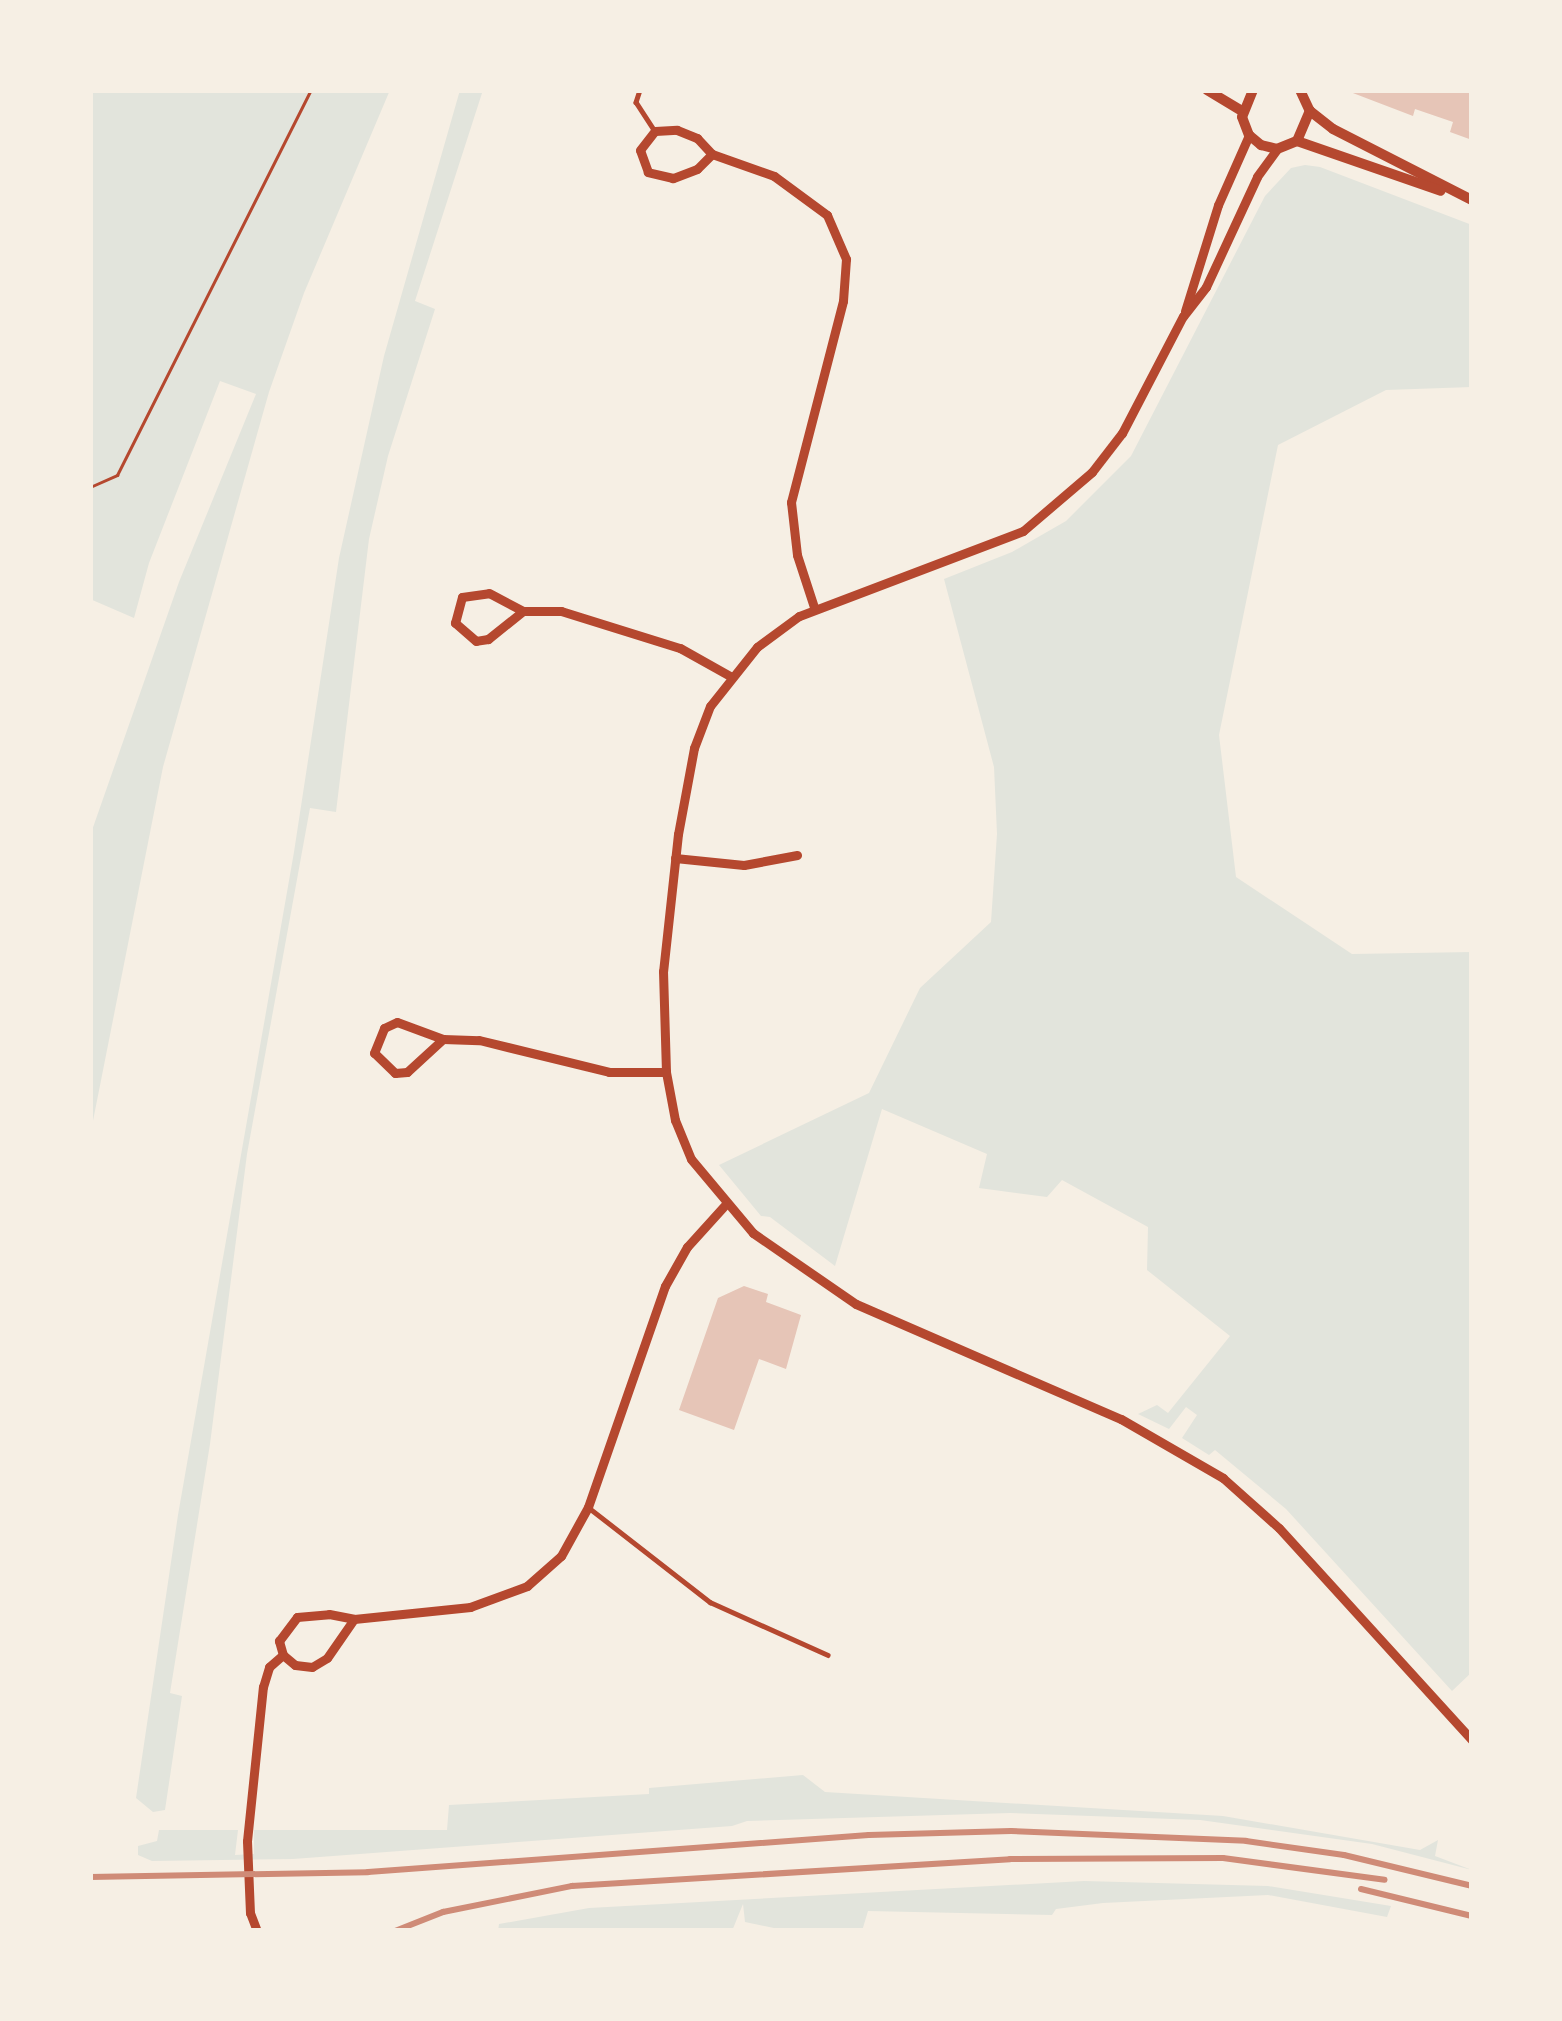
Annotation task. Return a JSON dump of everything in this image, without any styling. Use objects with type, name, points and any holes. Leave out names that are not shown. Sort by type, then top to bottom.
[{"type":"street","points":[[1207,90],[1242,111]]},
{"type":"street","points":[[1184,316],[1192,277],[1249,135],[1242,111],[1252,90]]},
{"type":"street","points":[[1302,91],[1310,111],[1454,194]]},
{"type":"street","points":[[1297,141],[1310,111]]},
{"type":"street","points":[[712,154],[685,176],[659,177],[641,162],[640,150],[655,131],[676,130],[697,138],[712,154],[774,176],[827,215],[846,259],[843,301],[791,502],[797,555],[814,608]]},
{"type":"street","points":[[1249,135],[1276,148]]},
{"type":"street","points":[[1472,200],[1297,141],[1276,148],[1257,177],[1206,287],[1184,316],[1121,433],[1092,472],[1023,531],[976,553],[814,608],[757,646],[730,676],[694,748],[675,858],[663,971],[666,1072],[675,1120],[691,1159],[724,1205],[784,1259],[856,1304],[1121,1419],[1222,1478],[1279,1528],[1472,1740]]},
{"type":"street","points":[[523,611],[488,639],[476,641],[455,623],[462,598],[475,593],[508,600],[523,611],[561,611],[680,648],[730,676]]},
{"type":"street","points":[[675,858],[744,865],[797,855]]},
{"type":"street","points":[[443,1039],[407,1072],[395,1073],[374,1053],[384,1028],[398,1022],[443,1039],[479,1040],[609,1072],[666,1072]]},
{"type":"street","points":[[354,1618],[327,1658],[312,1667],[295,1665],[283,1655],[279,1641],[297,1617],[354,1618],[506,1598],[561,1556],[588,1507],[665,1286],[687,1247],[724,1205]]},
{"type":"street","points":[[257,1931],[250,1913],[247,1870],[263,1687],[269,1667],[283,1655]]},
{"type":"lane","points":[[640,90],[636,102],[655,131]]},
{"type":"lane","points":[[588,1507],[710,1602],[828,1655]]},
{"type":"path","points":[[90,487],[117,475],[311,90]]},
{"type":"shaded area","points":[[90,90],[390,90],[304,293],[269,392],[163,767],[90,1136],[90,836],[179,582],[256,394],[220,381],[149,563],[134,618],[90,599]]},
{"type":"shaded area","points":[[460,90],[483,90],[415,301],[435,309],[388,456],[369,539],[336,812],[310,808],[247,1154],[210,1444],[170,1693],[182,1696],[165,1810],[153,1812],[136,1798],[178,1515],[294,852],[339,558],[384,356]]},
{"type":"shaded area","points":[[1305,165],[1472,225],[1472,387],[1386,390],[1278,445],[1219,735],[1236,877],[1352,954],[1472,952],[1472,1672],[1452,1691],[1286,1509],[1215,1450],[1209,1455],[1182,1438],[1197,1415],[1186,1407],[1169,1429],[1138,1414],[1157,1405],[1168,1413],[1230,1336],[1147,1270],[1148,1227],[1062,1180],[1047,1197],[979,1188],[987,1154],[882,1109],[835,1266],[770,1217],[761,1216],[719,1165],[869,1093],[920,988],[991,922],[997,834],[994,767],[944,579],[1012,552],[1066,521],[1131,456],[1265,196],[1291,168]]},
{"type":"shaded area","points":[[803,1775],[825,1792],[1223,1816],[1420,1850],[1438,1840],[1435,1856],[1472,1870],[1372,1844],[1200,1820],[1010,1813],[747,1821],[732,1826],[293,1859],[152,1861],[138,1855],[138,1846],[157,1841],[159,1830],[238,1830],[235,1855],[254,1854],[254,1830],[447,1830],[449,1805],[649,1794],[649,1788]]},
{"type":"shaded area","points":[[1084,1881],[1268,1886],[1391,1906],[1387,1917],[1268,1895],[1103,1903],[1056,1909],[1052,1915],[868,1911],[862,1931],[788,1931],[745,1922],[743,1904],[732,1931],[498,1931],[499,1924],[589,1908]]},
{"type":"building","points":[[1345,90],[1472,90],[1472,140],[1450,132],[1453,122],[1415,109],[1413,116]]},
{"type":"building","points":[[744,1286],[768,1294],[766,1302],[801,1315],[786,1369],[759,1359],[734,1430],[679,1410],[718,1298]]},
{"type":"railway","points":[[90,1877],[368,1872],[869,1835],[1011,1831],[1246,1841],[1344,1855],[1472,1886]]},
{"type":"railway","points":[[395,1931],[443,1912],[572,1886],[1010,1859],[1223,1858],[1385,1880]]},
{"type":"railway","points":[[1361,1889],[1472,1916]]}]
